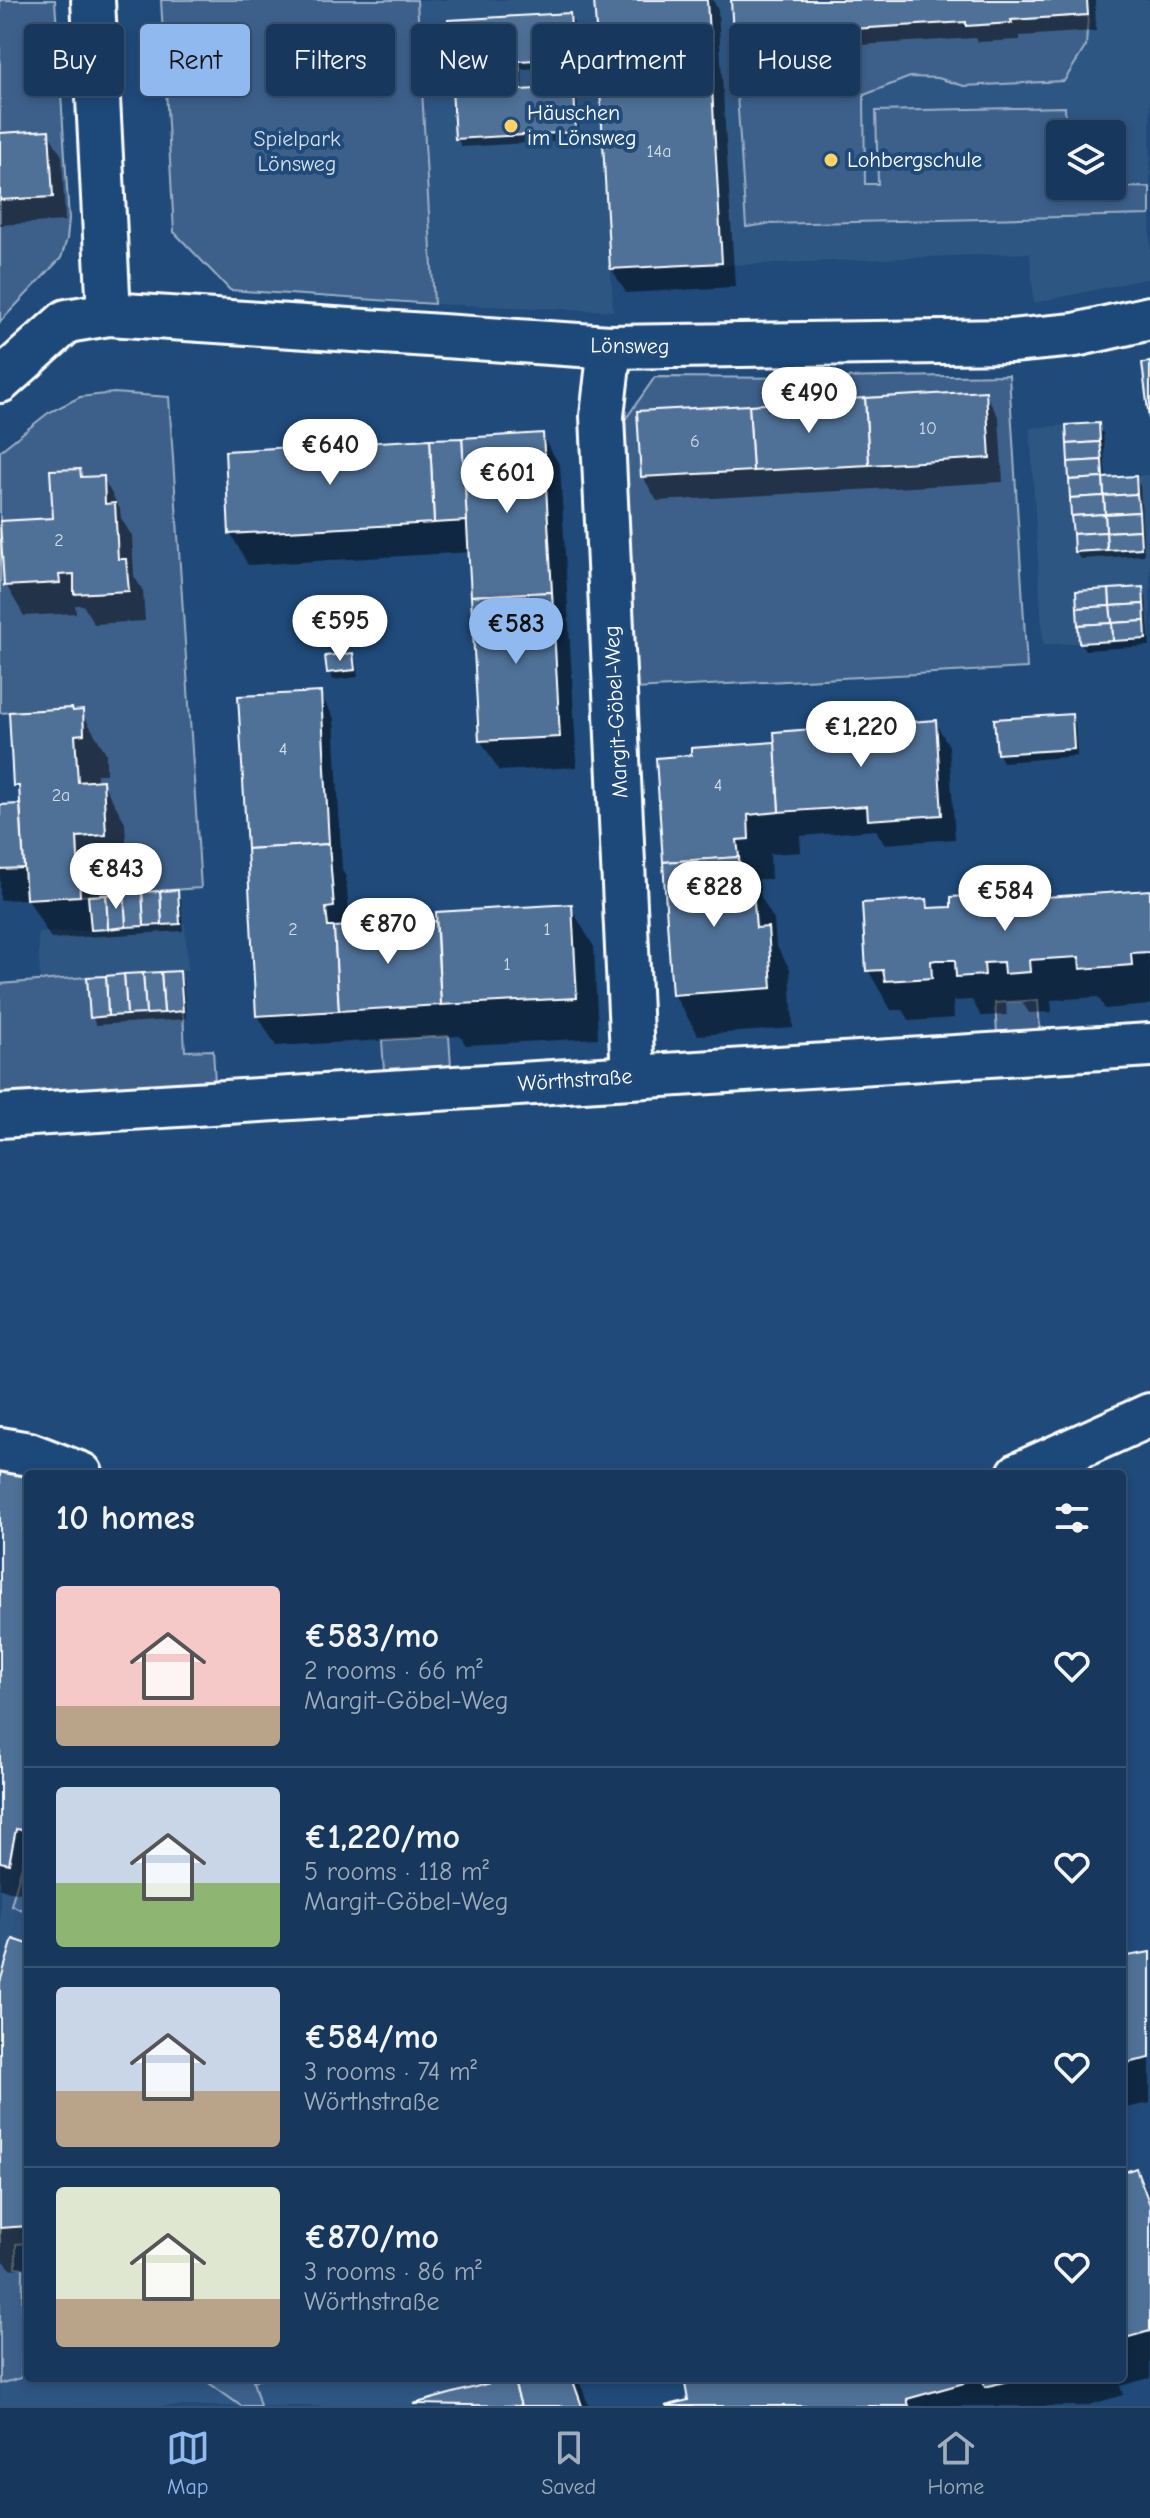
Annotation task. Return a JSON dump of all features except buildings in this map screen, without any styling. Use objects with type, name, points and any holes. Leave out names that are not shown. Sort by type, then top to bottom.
[{"type":"street","points":[[0,406],[109,314],[93,0]]},
{"type":"street","name":"Lönsweg","points":[[0,381],[67,321],[109,314],[610,347],[1011,341],[1075,335],[1150,318]]},
{"type":"street","name":"Margit-Göbel-Weg","points":[[610,347],[602,416],[633,1076]]},
{"type":"street","name":"Wörthstraße","points":[[0,1116],[1150,1045]]},
{"type":"street","points":[[1028,1470],[1150,1415]]},
{"type":"street","points":[[0,1449],[29,1454],[71,1470]]},
{"type":"shaded area","name":"Lohbergschule","points":[[417,0],[1150,0],[1150,278],[1034,303],[1030,253],[611,270],[613,311],[434,304],[422,96],[516,96],[516,24],[418,24]]},
{"type":"shaded area","points":[[1099,423],[1103,478],[1150,475],[1150,638],[1043,645],[1030,428]]},
{"type":"shaded area","points":[[178,890],[180,923],[185,923],[188,970],[180,971],[183,1011],[90,1018],[87,977],[40,980],[38,933],[90,930],[88,896]]},
{"type":"shaded area","points":[[0,1469],[24,1474],[24,2382],[514,2382],[521,2406],[0,2406]]},
{"type":"green space","points":[[0,0],[55,0],[57,24],[24,24],[24,96],[61,96],[69,219],[67,239],[61,258],[0,322]]},
{"type":"green space","name":"Spielpark Lönsweg","points":[[161,0],[417,0],[418,24],[411,24],[411,96],[422,96],[434,304],[230,290],[174,232],[166,96],[250,96],[250,24],[162,24]]},
{"type":"green space","points":[[1088,15],[1086,46],[1064,81],[964,86],[938,78],[910,77],[864,95],[865,184],[878,184],[876,111],[1065,107],[1065,120],[1046,120],[1046,200],[1126,200],[1126,187],[1150,187],[1150,215],[746,227],[737,96],[860,96],[860,29],[966,22],[967,26],[1011,23],[1011,20]]},
{"type":"green space","points":[[1009,375],[1027,668],[635,689],[620,427],[655,377]]},
{"type":"green space","points":[[114,393],[169,397],[201,888],[80,896],[77,837],[106,834],[103,780],[78,782],[75,735],[84,734],[83,711],[73,711],[72,708],[0,713],[0,451],[48,413],[80,397]]},
{"type":"green space","points":[[87,977],[90,1017],[183,1011],[185,1051],[213,1050],[215,1082],[0,1097],[0,984]]},
{"type":"green space","points":[[1038,1000],[1040,1031],[997,1034],[995,1003]]},
{"type":"green space","points":[[449,1036],[451,1067],[384,1071],[382,1040]]},
{"type":"green space","points":[[24,1859],[24,1911],[11,1905]]},
{"type":"green space","points":[[24,2226],[24,2243],[16,2244],[16,2267],[23,2268],[24,2348],[21,2378],[0,2384],[0,2228]]},
{"type":"green space","points":[[207,2382],[253,2382],[260,2406],[241,2406]]},
{"type":"place","name":"Häuschen im Lönsweg","points":[[511,126]]},
{"type":"place","name":"Lohbergschule","points":[[831,160]]}]
